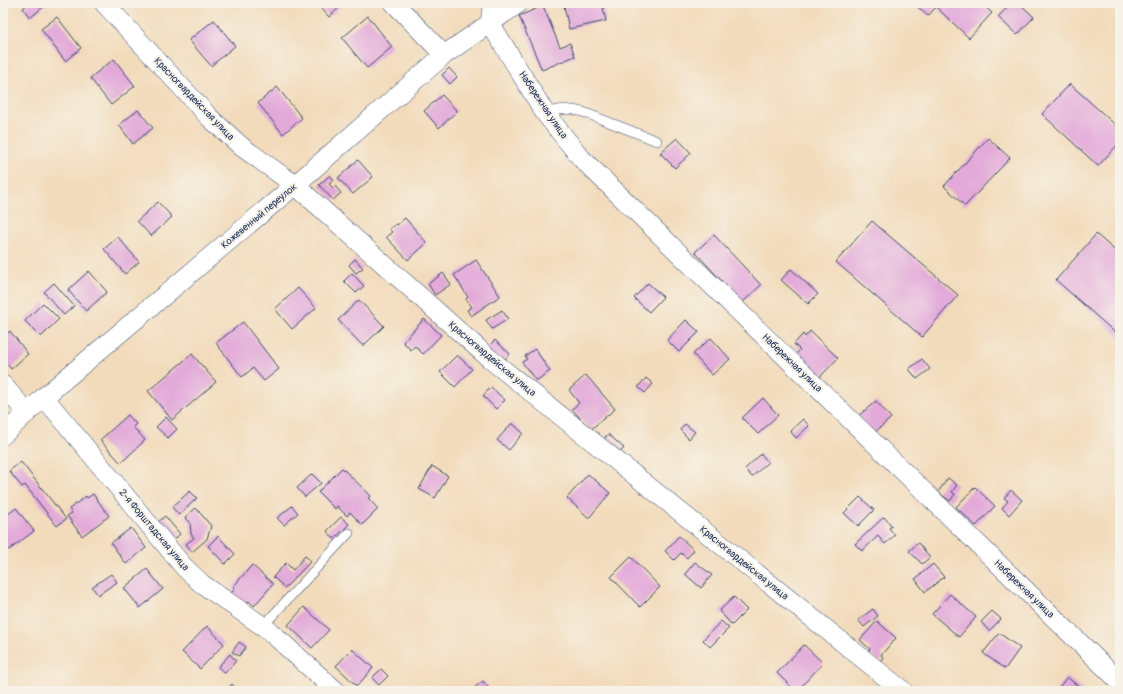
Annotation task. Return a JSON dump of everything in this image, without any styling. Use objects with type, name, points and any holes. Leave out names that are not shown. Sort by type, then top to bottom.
[{"type":"street","name":"Красногвардейская улица","points":[[104,3],[210,118],[242,147],[295,185],[490,359],[903,691]]},
{"type":"street","points":[[394,3],[444,55]]},
{"type":"street","points":[[490,23],[494,3]]},
{"type":"street","name":"Кожевенный переулок","points":[[3,435],[44,397],[295,185],[444,55],[519,3]]},
{"type":"street","name":"Набережная улица","points":[[490,23],[545,113],[581,158],[1120,682]]},
{"type":"street","points":[[3,385],[27,413]]},
{"type":"street","name":"2-я Форштадская улица","points":[[44,397],[183,566],[202,584],[263,626],[336,691]]},
{"type":"lane","points":[[545,113],[571,108],[657,141]]},
{"type":"lane","points":[[263,626],[350,533]]},
{"type":"building","points":[[29,3],[48,3],[30,18],[23,8]]},
{"type":"building","points":[[317,3],[344,3],[329,17]]},
{"type":"building","points":[[579,3],[602,3],[606,21],[569,29],[564,6]]},
{"type":"building","points":[[623,3],[633,3],[626,7]]},
{"type":"building","points":[[913,3],[981,3],[992,13],[969,38],[936,7],[928,16]]},
{"type":"building","points":[[1011,3],[1019,3],[1034,17],[1017,35],[998,17]]},
{"type":"building","points":[[543,6],[560,47],[570,43],[575,56],[542,70],[519,16]]},
{"type":"building","points":[[368,16],[392,47],[367,68],[342,38]]},
{"type":"building","points":[[57,17],[81,48],[65,61],[41,29]]},
{"type":"building","points":[[214,20],[235,46],[211,66],[189,40]]},
{"type":"building","points":[[114,59],[135,86],[111,105],[90,78]]},
{"type":"building","points":[[449,68],[457,77],[450,84],[442,75]]},
{"type":"building","points":[[1070,84],[1120,129],[1120,142],[1098,166],[1042,114]]},
{"type":"building","points":[[277,87],[302,118],[283,134],[258,103]]},
{"type":"building","points":[[442,95],[457,111],[439,128],[424,111]]},
{"type":"building","points":[[138,110],[153,128],[133,144],[119,125]]},
{"type":"building","points":[[677,138],[691,153],[675,168],[660,153]]},
{"type":"building","points":[[988,138],[1010,158],[965,206],[944,186]]},
{"type":"building","points":[[358,160],[373,177],[353,194],[338,178]]},
{"type":"building","points":[[330,175],[334,180],[329,184],[333,188],[335,186],[341,193],[333,200],[319,185]]},
{"type":"building","points":[[158,202],[172,217],[151,236],[137,221]]},
{"type":"building","points":[[405,218],[427,243],[408,260],[386,237],[392,232],[389,229],[396,224],[397,225]]},
{"type":"building","points":[[872,221],[958,295],[922,337],[836,262]]},
{"type":"building","points":[[1096,234],[1120,255],[1120,337],[1056,280]]},
{"type":"building","points":[[714,235],[761,285],[742,303],[695,252]]},
{"type":"building","points":[[118,237],[139,262],[125,274],[104,249]]},
{"type":"building","points":[[355,259],[363,268],[356,273],[349,265]]},
{"type":"building","points":[[476,260],[500,296],[471,316],[467,310],[472,307],[466,299],[468,297],[454,275]]},
{"type":"building","points":[[791,269],[818,294],[808,304],[781,280]]},
{"type":"building","points":[[89,271],[107,292],[86,311],[68,290]]},
{"type":"building","points":[[352,273],[364,286],[356,293],[344,281]]},
{"type":"building","points":[[443,273],[451,284],[435,295],[428,284]]},
{"type":"building","points":[[54,283],[74,306],[64,315],[44,292]]},
{"type":"building","points":[[648,283],[663,297],[649,312],[634,298]]},
{"type":"building","points":[[298,288],[316,308],[292,329],[275,309]]},
{"type":"building","points":[[359,300],[384,326],[363,346],[338,320]]},
{"type":"building","points":[[43,303],[59,319],[41,337],[25,321]]},
{"type":"building","points":[[502,310],[508,319],[492,329],[486,320]]},
{"type":"building","points":[[424,319],[441,335],[423,354],[415,346],[411,350],[403,342]]},
{"type":"building","points":[[686,320],[699,332],[679,352],[667,340]]},
{"type":"building","points":[[243,322],[279,369],[264,381],[253,368],[242,377],[216,343]]},
{"type":"building","points":[[10,331],[28,354],[11,369],[3,359],[3,337]]},
{"type":"building","points":[[810,331],[838,358],[819,378],[795,355],[800,350],[794,344],[803,334],[805,337]]},
{"type":"building","points":[[711,338],[730,359],[712,375],[693,354]]},
{"type":"building","points":[[495,340],[510,354],[501,363],[486,349]]},
{"type":"building","points":[[535,349],[550,371],[536,381],[522,362],[527,359],[525,356]]},
{"type":"building","points":[[192,354],[216,382],[172,420],[148,391]]},
{"type":"building","points":[[457,355],[472,369],[455,387],[440,372]]},
{"type":"building","points":[[922,359],[930,369],[917,379],[909,369]]},
{"type":"building","points":[[586,375],[615,409],[590,430],[572,409],[579,403],[569,390]]},
{"type":"building","points":[[646,378],[653,384],[645,393],[638,387]]},
{"type":"building","points":[[491,387],[505,400],[496,409],[483,396]]},
{"type":"building","points":[[763,398],[778,415],[758,434],[742,418]]},
{"type":"building","points":[[876,401],[891,418],[872,435],[857,417]]},
{"type":"building","points":[[128,415],[136,424],[133,427],[145,440],[121,463],[100,440]]},
{"type":"building","points":[[166,417],[177,429],[168,438],[156,427]]},
{"type":"building","points":[[803,419],[809,426],[796,438],[790,431]]},
{"type":"building","points":[[512,423],[523,433],[509,450],[497,440]]},
{"type":"building","points":[[685,424],[695,432],[689,439],[680,430]]},
{"type":"building","points":[[608,434],[624,448],[617,456],[601,443]]},
{"type":"building","points":[[761,454],[768,462],[752,477],[745,469]]},
{"type":"building","points":[[21,462],[66,519],[57,526],[25,485],[22,487],[9,471]]},
{"type":"building","points":[[432,466],[448,476],[435,498],[419,489]]},
{"type":"building","points":[[342,468],[371,496],[368,498],[378,509],[362,525],[350,512],[347,516],[337,506],[335,509],[318,492]]},
{"type":"building","points":[[312,474],[321,483],[305,497],[297,488]]},
{"type":"building","points":[[588,474],[610,493],[589,518],[567,498]]},
{"type":"building","points":[[948,478],[957,485],[952,492],[955,494],[950,501],[938,492]]},
{"type":"building","points":[[975,487],[995,506],[976,526],[956,507]]},
{"type":"building","points":[[1011,490],[1022,500],[1009,515],[1002,508],[1008,501],[1004,498]]},
{"type":"building","points":[[190,491],[197,498],[179,515],[172,507]]},
{"type":"building","points":[[93,494],[109,516],[82,536],[67,516],[72,513],[69,509],[86,496],[87,498]]},
{"type":"building","points":[[860,497],[874,510],[858,526],[844,513]]},
{"type":"building","points":[[292,506],[298,513],[284,525],[277,518]]},
{"type":"building","points":[[16,508],[34,531],[9,550],[3,543],[3,518]]},
{"type":"building","points":[[196,508],[211,526],[207,539],[192,552],[186,544],[194,538],[191,534],[190,522],[185,517]]},
{"type":"building","points":[[165,516],[180,534],[171,543],[155,525]]},
{"type":"building","points":[[341,517],[349,524],[334,539],[327,531]]},
{"type":"building","points":[[884,517],[892,526],[889,528],[895,535],[885,544],[878,536],[862,551],[855,544]]},
{"type":"building","points":[[131,528],[146,548],[126,564],[111,543]]},
{"type":"building","points":[[218,536],[235,554],[225,564],[208,546]]},
{"type":"building","points":[[679,536],[694,550],[687,558],[681,553],[674,560],[665,551]]},
{"type":"building","points":[[918,543],[930,557],[922,564],[909,551]]},
{"type":"building","points":[[305,556],[311,561],[285,588],[273,577],[286,563],[293,570]]},
{"type":"building","points":[[631,557],[660,587],[640,607],[611,577]]},
{"type":"building","points":[[695,562],[712,575],[701,588],[685,574]]},
{"type":"building","points":[[933,564],[944,577],[925,592],[915,579]]},
{"type":"building","points":[[252,565],[273,584],[254,606],[249,601],[243,607],[229,595],[235,589],[233,587]]},
{"type":"building","points":[[147,569],[163,589],[140,608],[124,588]]},
{"type":"building","points":[[111,574],[117,582],[98,595],[92,587]]},
{"type":"building","points":[[950,594],[976,617],[959,637],[932,614]]},
{"type":"building","points":[[734,597],[747,610],[732,625],[719,611]]},
{"type":"building","points":[[304,607],[329,630],[312,648],[288,625]]},
{"type":"building","points":[[873,609],[878,616],[864,627],[858,620]]},
{"type":"building","points":[[992,611],[1001,619],[989,631],[981,622]]},
{"type":"building","points":[[721,621],[729,628],[710,647],[703,640]]},
{"type":"building","points":[[877,621],[896,638],[881,655],[883,657],[880,662],[868,652],[870,649],[860,640]]},
{"type":"building","points":[[207,626],[224,644],[200,669],[182,652]]},
{"type":"building","points":[[999,633],[1020,648],[1005,669],[983,653]]},
{"type":"building","points":[[239,642],[246,647],[239,656],[232,652]]},
{"type":"building","points":[[804,645],[823,663],[797,691],[795,691],[777,673]]},
{"type":"building","points":[[352,649],[373,668],[357,686],[336,666]]},
{"type":"building","points":[[230,654],[236,661],[225,673],[218,667]]},
{"type":"building","points":[[381,669],[388,676],[379,685],[372,678]]},
{"type":"building","points":[[1067,677],[1084,691],[1056,691]]},
{"type":"building","points":[[483,681],[491,691],[470,691]]},
{"type":"building","points":[[232,684],[238,691],[225,691]]}]
